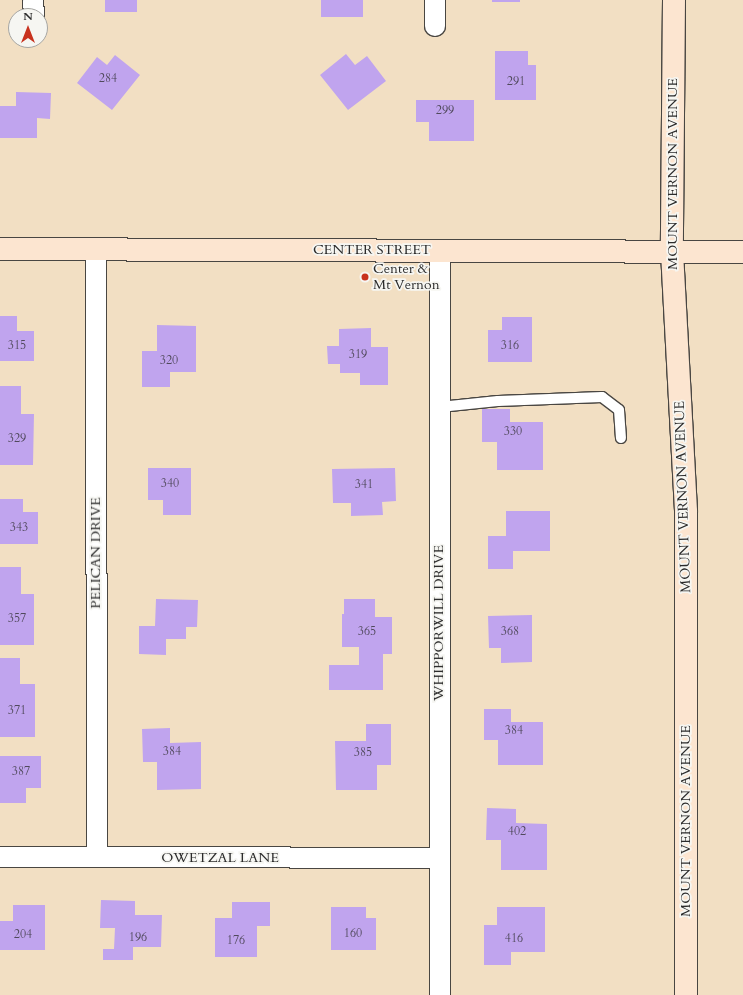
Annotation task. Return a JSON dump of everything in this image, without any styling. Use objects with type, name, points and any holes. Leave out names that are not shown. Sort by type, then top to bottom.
[{"type":"main road","name":"MOUNT VERNON AVENUE","points":[[674,0],[672,252],[686,512],[686,995]]},
{"type":"main road","name":"CENTER STREET","points":[[0,249],[743,252]]},
{"type":"street","points":[[435,0],[436,26]]},
{"type":"street","name":"PELICAN DRIVE","points":[[96,249],[97,857]]},
{"type":"street","name":"WHIPPORWILL DRIVE","points":[[440,251],[440,995]]},
{"type":"street","name":"OWETZAL LANE","points":[[0,857],[439,858]]},
{"type":"lane","points":[[440,407],[498,401],[602,397],[619,410],[621,438]]},
{"type":"building","points":[[105,0],[137,0],[137,12],[105,12]]},
{"type":"building","points":[[321,0],[363,0],[363,17],[321,17]]},
{"type":"building","points":[[492,0],[520,0],[520,2],[492,2]]},
{"type":"building","points":[[495,51],[528,51],[528,65],[536,65],[536,100],[495,100]]},
{"type":"building","points":[[346,54],[355,65],[367,56],[386,81],[348,110],[320,75]]},
{"type":"building","points":[[115,55],[140,75],[112,110],[77,83],[97,57],[107,65]]},
{"type":"building","points":[[16,92],[51,93],[50,119],[37,118],[37,138],[0,138],[0,106],[16,106]]},
{"type":"building","points":[[416,100],[474,100],[474,141],[429,141],[429,122],[416,122]]},
{"type":"building","points":[[0,316],[17,316],[17,331],[34,331],[34,361],[0,361]]},
{"type":"building","points":[[502,317],[532,317],[532,362],[488,362],[488,330],[502,330]]},
{"type":"building","points":[[157,325],[196,326],[196,372],[170,372],[170,387],[142,387],[142,351],[157,351]]},
{"type":"building","points":[[371,328],[371,347],[388,347],[388,385],[360,385],[360,373],[340,373],[340,364],[328,364],[327,346],[339,346],[339,329]]},
{"type":"building","points":[[0,386],[21,386],[21,414],[34,414],[33,465],[0,465]]},
{"type":"building","points":[[482,409],[510,409],[510,422],[543,422],[543,470],[497,470],[497,442],[482,442]]},
{"type":"building","points":[[148,468],[191,468],[191,515],[163,515],[163,500],[148,500]]},
{"type":"building","points":[[395,468],[396,501],[382,502],[383,515],[351,516],[351,503],[333,503],[332,469]]},
{"type":"building","points":[[0,499],[23,499],[23,512],[38,512],[38,544],[0,544]]},
{"type":"building","points":[[506,511],[550,511],[550,551],[513,551],[513,569],[488,569],[488,536],[506,536]]},
{"type":"building","points":[[0,567],[21,567],[21,594],[34,594],[34,645],[0,645]]},
{"type":"building","points":[[156,599],[198,600],[197,627],[186,627],[186,639],[166,639],[166,655],[139,654],[139,626],[155,626]]},
{"type":"building","points":[[344,599],[375,599],[375,617],[392,617],[392,654],[383,654],[383,690],[329,690],[329,665],[359,665],[359,647],[342,647],[342,614],[344,614]]},
{"type":"building","points":[[532,615],[532,662],[501,663],[501,648],[489,648],[488,616]]},
{"type":"building","points":[[0,658],[20,658],[20,684],[35,684],[35,737],[0,737]]},
{"type":"building","points":[[484,709],[511,709],[511,722],[543,722],[543,765],[498,765],[498,740],[484,740]]},
{"type":"building","points":[[366,724],[391,724],[391,765],[377,765],[377,790],[336,790],[335,741],[366,741]]},
{"type":"building","points":[[170,728],[170,743],[201,742],[201,789],[157,790],[157,762],[143,762],[142,729]]},
{"type":"building","points":[[0,756],[41,756],[41,788],[26,788],[26,803],[0,803]]},
{"type":"building","points":[[487,808],[516,809],[516,823],[547,824],[547,870],[501,870],[501,840],[486,840]]},
{"type":"building","points":[[101,900],[135,901],[135,915],[162,915],[161,947],[133,947],[133,960],[103,960],[103,949],[114,949],[115,928],[100,928]]},
{"type":"building","points":[[232,902],[270,902],[270,926],[257,926],[257,957],[215,957],[215,918],[232,918]]},
{"type":"building","points":[[13,905],[45,905],[45,950],[0,950],[0,921],[13,921]]},
{"type":"building","points":[[331,907],[366,907],[366,918],[376,918],[376,950],[331,950]]},
{"type":"building","points":[[497,907],[545,907],[545,952],[511,952],[511,965],[484,965],[484,925],[497,925]]},
{"type":"place","name":"Center & Mt Vernon","points":[[365,277]]}]
